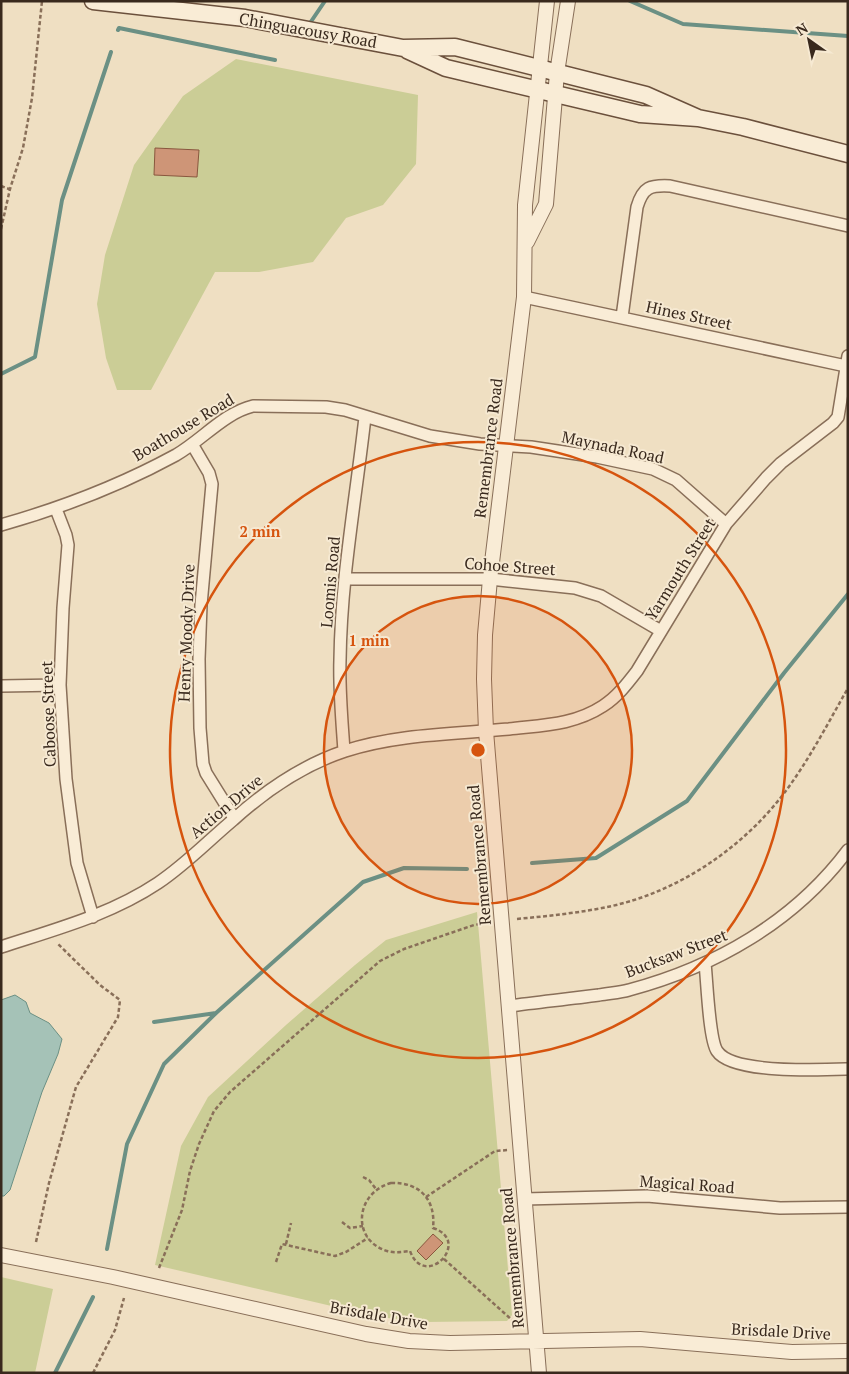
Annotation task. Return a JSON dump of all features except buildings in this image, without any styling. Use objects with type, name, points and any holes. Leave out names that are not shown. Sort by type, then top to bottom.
[{"type":"main road","name":"Chinguacousy Road","points":[[93,1],[245,18],[402,48],[455,46],[646,95],[698,118]]},
{"type":"main road","name":"Chinguacousy Road","points":[[402,48],[446,68],[536,90],[640,114],[698,118],[743,126],[848,154]]},
{"type":"street","name":"Remembrance Road","points":[[538,1373],[486,731],[484,680],[490,579],[524,297],[525,205],[536,90],[548,1]]},
{"type":"street","name":"Remembrance Road","points":[[526,245],[546,204],[557,73],[568,1]]},
{"type":"street","points":[[622,317],[637,207],[640,196],[647,189],[656,186],[670,186],[848,226]]},
{"type":"street","name":"Hines Street","points":[[524,297],[847,361]]},
{"type":"street","name":"Yarmouth Street","points":[[486,731],[570,722],[604,706],[627,684],[726,524],[781,463],[833,423],[838,417],[847,361]]},
{"type":"street","name":"Boathouse Road","points":[[1,525],[56,509],[125,480],[192,444],[242,409],[253,406],[326,407],[344,410],[430,436],[480,444],[506,445]]},
{"type":"street","name":"Loomis Road","points":[[344,751],[340,697],[340,660],[345,579],[365,417]]},
{"type":"street","name":"Henry Moody Drive","points":[[192,444],[212,484],[201,605],[199,659],[201,752],[206,773],[234,818]]},
{"type":"street","name":"Maynada Road","points":[[506,445],[597,457],[653,469],[676,480],[726,524]]},
{"type":"street","name":"Caboose Street","points":[[56,509],[68,544],[60,685],[70,812],[77,863],[93,917]]},
{"type":"street","name":"Cohoe Street","points":[[345,579],[490,579],[574,588],[588,591],[609,600],[661,631]]},
{"type":"street","points":[[1,686],[60,685]]},
{"type":"street","name":"Action Drive","points":[[1,947],[93,917],[134,898],[178,869],[258,798],[283,781],[344,751],[400,739],[486,731]]},
{"type":"street","name":"Bucksaw Street","points":[[509,1006],[627,990],[705,963],[740,946],[773,925],[807,897],[848,850]]},
{"type":"street","points":[[705,963],[712,1036],[716,1050],[721,1057],[744,1065],[781,1069],[804,1071],[848,1069]]},
{"type":"street","name":"Magical Road","points":[[524,1199],[647,1196],[780,1208],[848,1207]]},
{"type":"street","name":"Brisdale Drive","points":[[1,1255],[113,1276],[366,1334],[409,1341],[450,1343],[640,1339],[792,1352],[848,1351]]},
{"type":"path","points":[[1,229],[10,189],[23,148],[32,98],[42,1]]},
{"type":"path","points":[[1,186],[10,189]]},
{"type":"path","points":[[517,919],[609,906],[660,891],[696,872],[760,821],[785,791],[848,688]]},
{"type":"path","points":[[159,1268],[182,1210],[190,1171],[199,1144],[214,1111],[230,1092],[380,961],[413,946],[474,925],[486,923]]},
{"type":"path","points":[[36,1242],[49,1183],[76,1087],[118,1017],[120,1000],[100,985],[58,944]]},
{"type":"path","points":[[426,1197],[494,1151],[520,1148]]},
{"type":"path","points":[[363,1177],[369,1180],[377,1189]]},
{"type":"path","points":[[391,1183],[399,1183],[414,1187],[426,1197],[433,1212],[433,1228],[443,1233],[448,1243],[444,1259],[435,1265],[424,1265],[415,1260],[410,1251],[387,1251],[374,1244],[368,1238],[363,1226],[363,1208],[371,1194],[377,1189],[391,1183]]},
{"type":"path","points":[[342,1222],[350,1228],[363,1226]]},
{"type":"path","points":[[286,1244],[291,1223]]},
{"type":"path","points":[[276,1262],[282,1244],[335,1256],[346,1252],[368,1238]]},
{"type":"path","points":[[444,1259],[512,1320]]},
{"type":"path","points":[[93,1373],[115,1330],[124,1298]]},
{"type":"green space","points":[[236,59],[418,95],[416,164],[383,205],[346,218],[313,262],[259,272],[215,272],[151,390],[117,390],[106,358],[97,304],[105,255],[134,165],[183,96]]},
{"type":"green space","points":[[477,912],[512,1315],[507,1321],[425,1322],[379,1317],[155,1265],[181,1146],[208,1097],[286,1025],[386,940]]},
{"type":"green space","points":[[1,1277],[53,1289],[35,1373],[1,1373]]},
{"type":"shaded area","points":[[15,995],[26,1002],[30,1013],[49,1023],[62,1039],[58,1054],[42,1092],[10,1190],[4,1196],[1,1196],[1,1000]]},
{"type":"waterway","points":[[308,26],[325,1]]},
{"type":"waterway","points":[[630,1],[683,24],[848,36]]},
{"type":"waterway","points":[[118,30],[119,28],[275,60]]},
{"type":"waterway","points":[[1,374],[35,357],[62,200],[111,52]]},
{"type":"waterway","points":[[532,863],[596,858],[687,801],[784,673],[848,594]]},
{"type":"waterway","points":[[107,1249],[127,1144],[164,1064],[216,1013],[363,882],[404,868],[467,869]]},
{"type":"waterway","points":[[154,1022],[216,1013]]},
{"type":"waterway","points":[[55,1373],[93,1297]]}]
